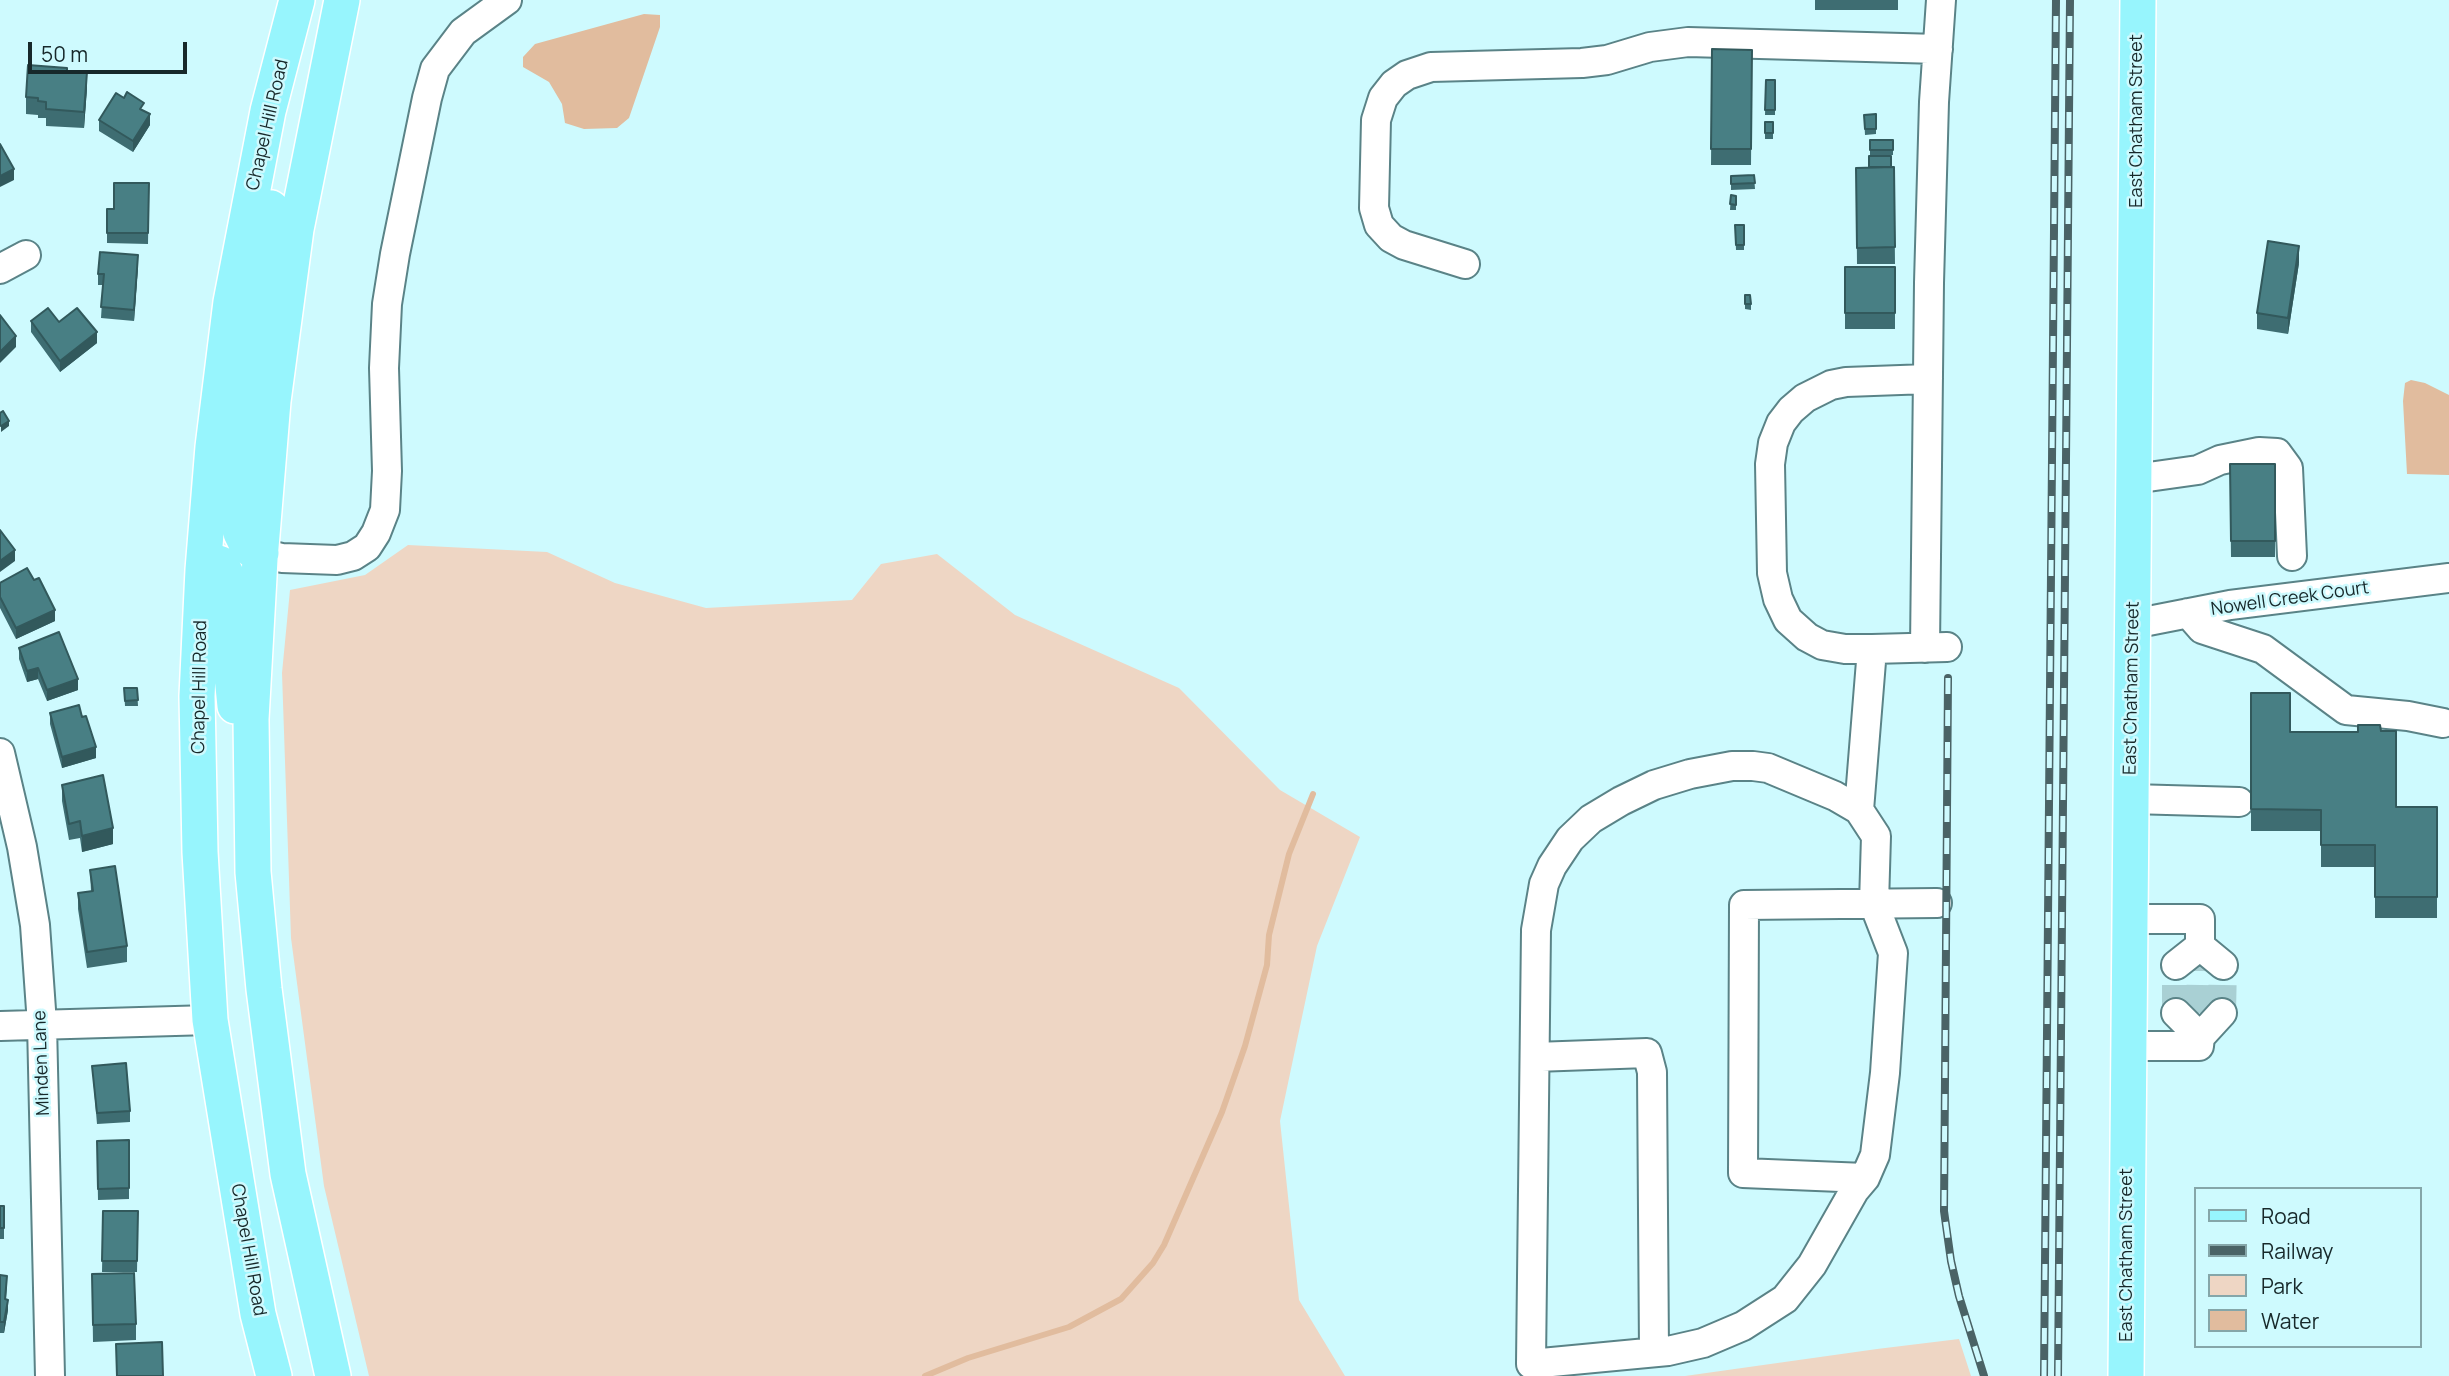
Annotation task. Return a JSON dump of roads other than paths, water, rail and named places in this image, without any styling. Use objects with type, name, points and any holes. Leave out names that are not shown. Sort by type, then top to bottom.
[{"type":"main road","name":"Chapel Hill Road","points":[[274,1376],[258,1314],[210,1020],[200,852],[197,696],[213,447],[231,302],[268,111],[297,0]]},
{"type":"main road","points":[[333,1376],[288,1174],[253,872],[251,719],[273,401],[296,229],[342,0]]},
{"type":"main road","name":"East Chatham Street","points":[[2126,1376],[2138,0]]},
{"type":"main road","points":[[261,553],[253,551],[247,545],[241,533],[236,503],[273,186],[274,130],[281,65]]},
{"type":"main road","points":[[204,558],[221,564],[229,580],[231,686],[252,802]]},
{"type":"street","points":[[261,553],[282,558],[337,560],[353,556],[367,547],[376,533],[385,510],[387,471],[384,368],[387,304],[395,254],[435,69],[463,32],[507,0]]},
{"type":"street","points":[[1928,379],[1846,382],[1818,390],[1791,410],[1781,423],[1773,443],[1770,464],[1772,573],[1778,599],[1788,620],[1807,637],[1822,645],[1845,649],[1936,647],[1928,379],[1934,103],[1941,0]]},
{"type":"street","points":[[1465,264],[1404,245],[1391,238],[1380,225],[1374,208],[1376,120],[1383,98],[1394,84],[1407,75],[1431,67],[1594,62],[1650,47],[1688,42],[1938,49]]},
{"type":"street","points":[[0,269],[26,255]]},
{"type":"street","points":[[2134,479],[2198,470],[2220,460],[2259,452],[2277,453],[2288,468],[2292,556]]},
{"type":"street","name":"Nowell Creek Court","points":[[2133,624],[2230,605],[2449,578]]},
{"type":"street","points":[[2188,613],[2202,629],[2263,649],[2346,710],[2408,716],[2443,723]]},
{"type":"street","points":[[1859,810],[1872,649]]},
{"type":"street","name":"Minden Lane","points":[[0,753],[22,847],[35,925],[42,1024],[50,1376]]},
{"type":"street","points":[[1732,766],[1768,768],[1835,796],[1859,810],[1876,836],[1874,904],[1893,953],[1885,1073],[1875,1155],[1865,1178],[1854,1191],[1812,1265],[1785,1300],[1743,1326],[1703,1343],[1654,1352],[1531,1364],[1536,930],[1541,895],[1552,866],[1570,839],[1591,819],[1654,785],[1690,774],[1732,766]]},
{"type":"street","points":[[2131,799],[2239,802]]},
{"type":"street","points":[[1865,1178],[1743,1172],[1744,905],[1937,903]]},
{"type":"street","points":[[2130,919],[2200,919],[2200,960]]},
{"type":"street","points":[[2129,1046],[2199,1046],[2200,1019]]},
{"type":"street","points":[[0,1026],[210,1020]]},
{"type":"street","points":[[1535,1057],[1647,1053],[1652,1073],[1654,1352]]},
{"type":"water","points":[[644,14],[660,15],[660,27],[629,118],[617,128],[584,129],[565,123],[562,104],[549,82],[523,67],[523,57],[535,44]]},
{"type":"water","points":[[2411,380],[2425,383],[2449,395],[2449,475],[2407,474],[2403,401],[2405,383]]},
{"type":"waterway","points":[[925,1376],[968,1358],[1069,1327],[1121,1299],[1153,1263],[1164,1245],[1222,1112],[1245,1046],[1267,965],[1269,935],[1289,854],[1313,794]]},
{"type":"tunnel","points":[[2176,965],[2176,1013]]},
{"type":"tunnel","points":[[2200,1013],[2201,965]]},
{"type":"tunnel","points":[[2222,1013],[2223,965]]},
{"type":"railway","points":[[2044,1376],[2056,0]]},
{"type":"railway","points":[[2058,1376],[2070,0]]},
{"type":"railway","points":[[1948,678],[1944,1211],[1959,1296],[1984,1376]]}]
